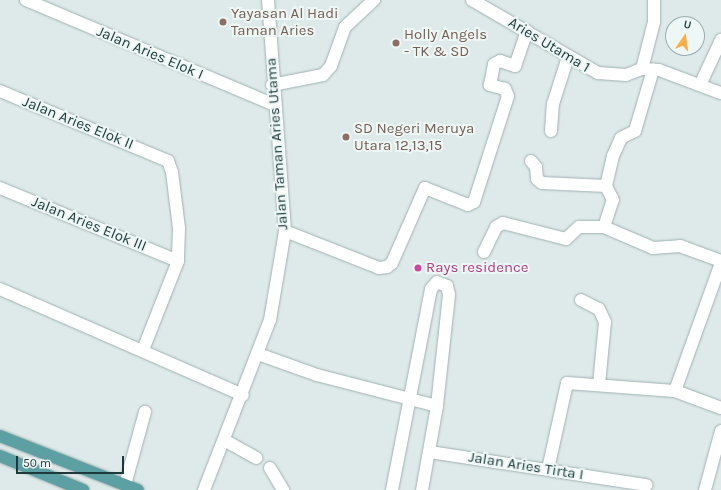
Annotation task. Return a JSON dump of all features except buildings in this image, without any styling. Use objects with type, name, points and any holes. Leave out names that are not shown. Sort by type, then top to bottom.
[{"type":"main road","points":[[0,436],[138,490]]},
{"type":"main road","points":[[0,456],[83,490]]},
{"type":"street","name":"Jalan Aries Elok I","points":[[26,0],[275,105]]},
{"type":"street","name":"Jalan Taman Aries Utama","points":[[204,490],[243,395],[275,300],[285,231],[275,105],[272,85],[268,0]]},
{"type":"street","points":[[272,85],[323,75],[331,66],[345,27],[374,0]]},
{"type":"street","name":"Aries Utama 1","points":[[472,0],[568,56],[605,75],[626,75],[648,70]]},
{"type":"street","points":[[604,227],[613,200],[606,186],[617,143],[635,130],[648,70],[654,22],[654,0]]},
{"type":"street","points":[[285,231],[379,268],[387,267],[392,263],[425,188],[468,205],[474,202],[508,96],[505,89],[490,85],[493,70],[497,61],[515,66],[527,31]]},
{"type":"street","points":[[700,85],[721,40]]},
{"type":"street","points":[[551,131],[553,104],[568,56]]},
{"type":"street","points":[[648,70],[700,85],[721,93]]},
{"type":"street","name":"Jalan Aries Elok II","points":[[0,90],[157,155],[168,161],[172,172],[179,228],[178,261]]},
{"type":"street","points":[[531,161],[536,167],[536,178],[542,183],[606,186]]},
{"type":"street","name":"Jalan Aries Elok III","points":[[0,188],[178,261]]},
{"type":"street","points":[[484,252],[496,227],[503,223],[566,239],[580,227],[604,227],[652,248],[680,246],[721,262],[675,391]]},
{"type":"street","points":[[143,350],[178,261]]},
{"type":"street","points":[[392,490],[411,400],[431,289],[437,282],[443,283],[450,294],[437,406],[422,490]]},
{"type":"street","points":[[0,289],[143,350],[243,395]]},
{"type":"street","points":[[581,300],[599,309],[605,322],[599,384]]},
{"type":"street","points":[[258,354],[411,400],[437,406]]},
{"type":"street","points":[[548,469],[567,383],[599,384],[675,391],[721,408]]},
{"type":"street","points":[[125,485],[145,412]]},
{"type":"street","points":[[705,490],[721,431]]},
{"type":"street","points":[[224,440],[256,458]]},
{"type":"street","name":"Jalan Aries Tirta I","points":[[430,452],[646,485]]},
{"type":"street","points":[[270,468],[283,490]]},
{"type":"place","name":"Yayasan Al Hadi Taman Aries","points":[[223,22]]},
{"type":"place","name":"Holly Angels - TK & SD","points":[[396,43]]},
{"type":"place","name":"SD Negeri Meruya Utara 12,13,15","points":[[346,137]]},
{"type":"place","name":"Rays residence","points":[[418,268]]}]
